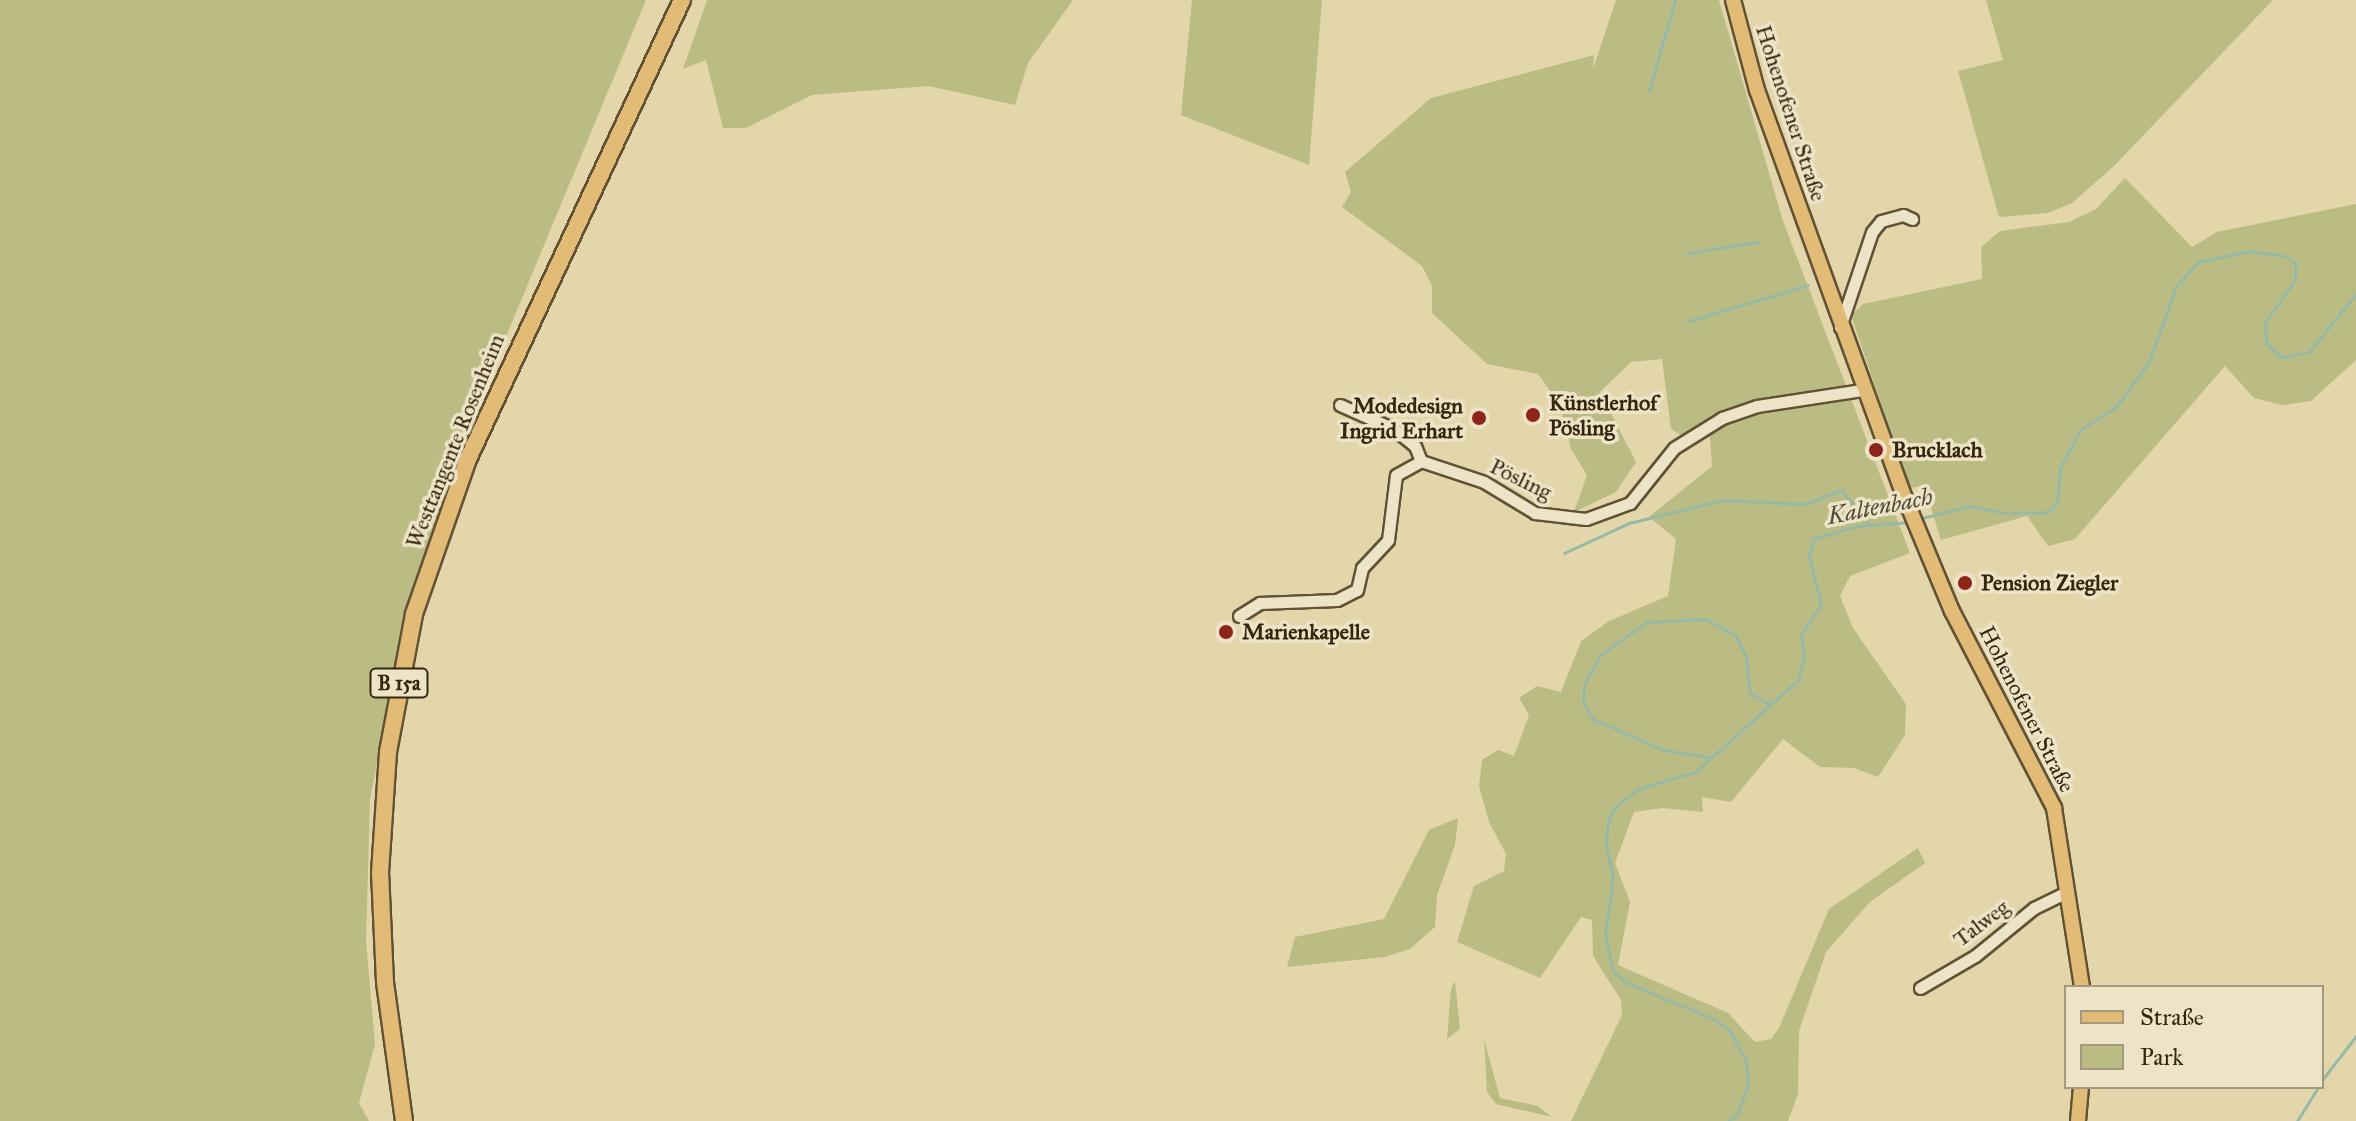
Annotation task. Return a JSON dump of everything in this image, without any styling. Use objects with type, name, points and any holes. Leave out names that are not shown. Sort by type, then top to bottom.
[{"type":"highway","name":"Westtangente Rosenheim","points":[[404,1121],[385,982],[380,873],[388,752],[411,627],[468,459],[682,0]]},
{"type":"main road","name":"Hohenofener Straße","points":[[1733,0],[1757,90],[1862,390],[1902,491],[1924,546],[2054,808],[2082,985]]},
{"type":"main road","points":[[2078,1121],[2081,1089]]},
{"type":"street","points":[[1840,329],[1872,232],[1881,221],[1903,215],[1912,219]]},
{"type":"street","name":"Pösling","points":[[1421,461],[1484,482],[1535,513],[1586,519],[1630,503],[1674,448],[1722,418],[1757,406],[1862,390]]},
{"type":"street","points":[[1239,616],[1260,603],[1337,600],[1357,590],[1362,568],[1388,540],[1396,475],[1421,461],[1415,446],[1394,429],[1340,405]]},
{"type":"street","name":"Talweg","points":[[1920,988],[1975,956],[2034,908],[2067,892]]},
{"type":"green space","points":[[0,0],[646,0],[481,397],[406,618],[370,799],[366,941],[375,1044],[359,1103],[369,1121],[0,1121]]},
{"type":"green space","points":[[707,0],[1073,0],[1028,63],[1015,105],[929,86],[812,95],[746,128],[723,128],[706,60],[683,69]]},
{"type":"green space","points":[[1192,0],[1322,0],[1309,165],[1181,115]]},
{"type":"green space","points":[[1616,0],[1719,0],[1783,221],[1910,553],[1850,576],[1840,596],[1853,628],[1906,704],[1905,735],[1878,777],[1854,768],[1820,767],[1783,739],[1731,802],[1702,797],[1703,812],[1663,808],[1634,812],[1615,863],[1630,902],[1618,965],[1728,1013],[1755,1042],[1771,1039],[1779,1028],[1829,909],[1918,848],[1925,863],[1870,902],[1826,952],[1799,1031],[1798,1094],[1788,1121],[1571,1121],[1622,1015],[1621,1000],[1593,956],[1592,920],[1581,917],[1540,978],[1457,942],[1474,886],[1504,871],[1506,854],[1489,822],[1479,786],[1482,760],[1498,750],[1514,756],[1529,715],[1519,698],[1537,686],[1561,692],[1581,641],[1609,621],[1668,596],[1676,539],[1649,517],[1712,466],[1710,437],[1690,441],[1671,429],[1662,359],[1631,362],[1600,392],[1636,462],[1616,492],[1574,512],[1587,475],[1571,449],[1559,403],[1538,374],[1487,364],[1432,313],[1432,286],[1422,266],[1342,207],[1351,192],[1345,172],[1431,98],[1594,55],[1593,69]]},
{"type":"green space","points":[[1986,0],[2273,0],[2114,166],[2072,203],[2048,213],[1999,217],[1958,71],[2003,60]]},
{"type":"green space","points":[[2125,178],[2192,247],[2217,232],[2356,204],[2356,360],[2311,401],[2282,405],[2254,398],[2225,366],[2075,539],[2048,546],[2027,516],[1941,540],[1924,486],[1909,488],[1851,315],[1863,304],[1982,279],[1981,247],[2000,231],[2069,222],[2096,209]]},
{"type":"green space","points":[[1458,818],[1455,845],[1437,895],[1435,927],[1410,949],[1385,957],[1287,967],[1295,937],[1384,919],[1429,830]]},
{"type":"green space","points":[[1455,981],[1460,1029],[1447,1039],[1451,989]]},
{"type":"green space","points":[[1484,1039],[1500,1098],[1538,1106],[1552,1117],[1496,1104],[1487,1092]]},
{"type":"waterway","points":[[1649,91],[1675,0]]},
{"type":"waterway","points":[[1687,253],[1757,242]]},
{"type":"waterway","name":"Kaltenbach","points":[[1918,519],[1969,506],[2004,513],[2048,512],[2057,503],[2060,468],[2080,430],[2116,407],[2149,362],[2176,286],[2198,262],[2250,251],[2285,256],[2295,263],[2295,280],[2265,322],[2266,343],[2281,357],[2309,352],[2356,294]]},
{"type":"waterway","points":[[1689,321],[1808,285]]},
{"type":"waterway","points":[[1564,553],[1629,523],[1723,500],[1805,504],[1841,490],[1870,525]]},
{"type":"waterway","name":"Kaltenbach","points":[[1728,1121],[1737,1115],[1748,1085],[1746,1061],[1730,1031],[1714,1019],[1625,982],[1613,971],[1605,934],[1613,878],[1606,844],[1608,821],[1614,808],[1638,789],[1695,772],[1798,680],[1804,658],[1801,635],[1821,604],[1809,557],[1813,539],[1857,526],[1911,522]]},
{"type":"waterway","name":"Kaltenbach","points":[[1709,757],[1663,750],[1593,719],[1583,702],[1584,685],[1600,655],[1647,622],[1705,619],[1735,635],[1746,657],[1750,693],[1771,705]]},
{"type":"waterway","points":[[2324,1077],[2356,1036]]},
{"type":"waterway","points":[[2297,1121],[2317,1089]]},
{"type":"place","name":"Künstlerhof Pösling","points":[[1533,415]]},
{"type":"place","name":"Modedesign Ingrid Erhart","points":[[1479,418]]},
{"type":"place","name":"Brucklach","points":[[1876,450]]},
{"type":"place","name":"Pension Ziegler","points":[[1965,583]]},
{"type":"place","name":"Marienkapelle","points":[[1226,632]]}]
